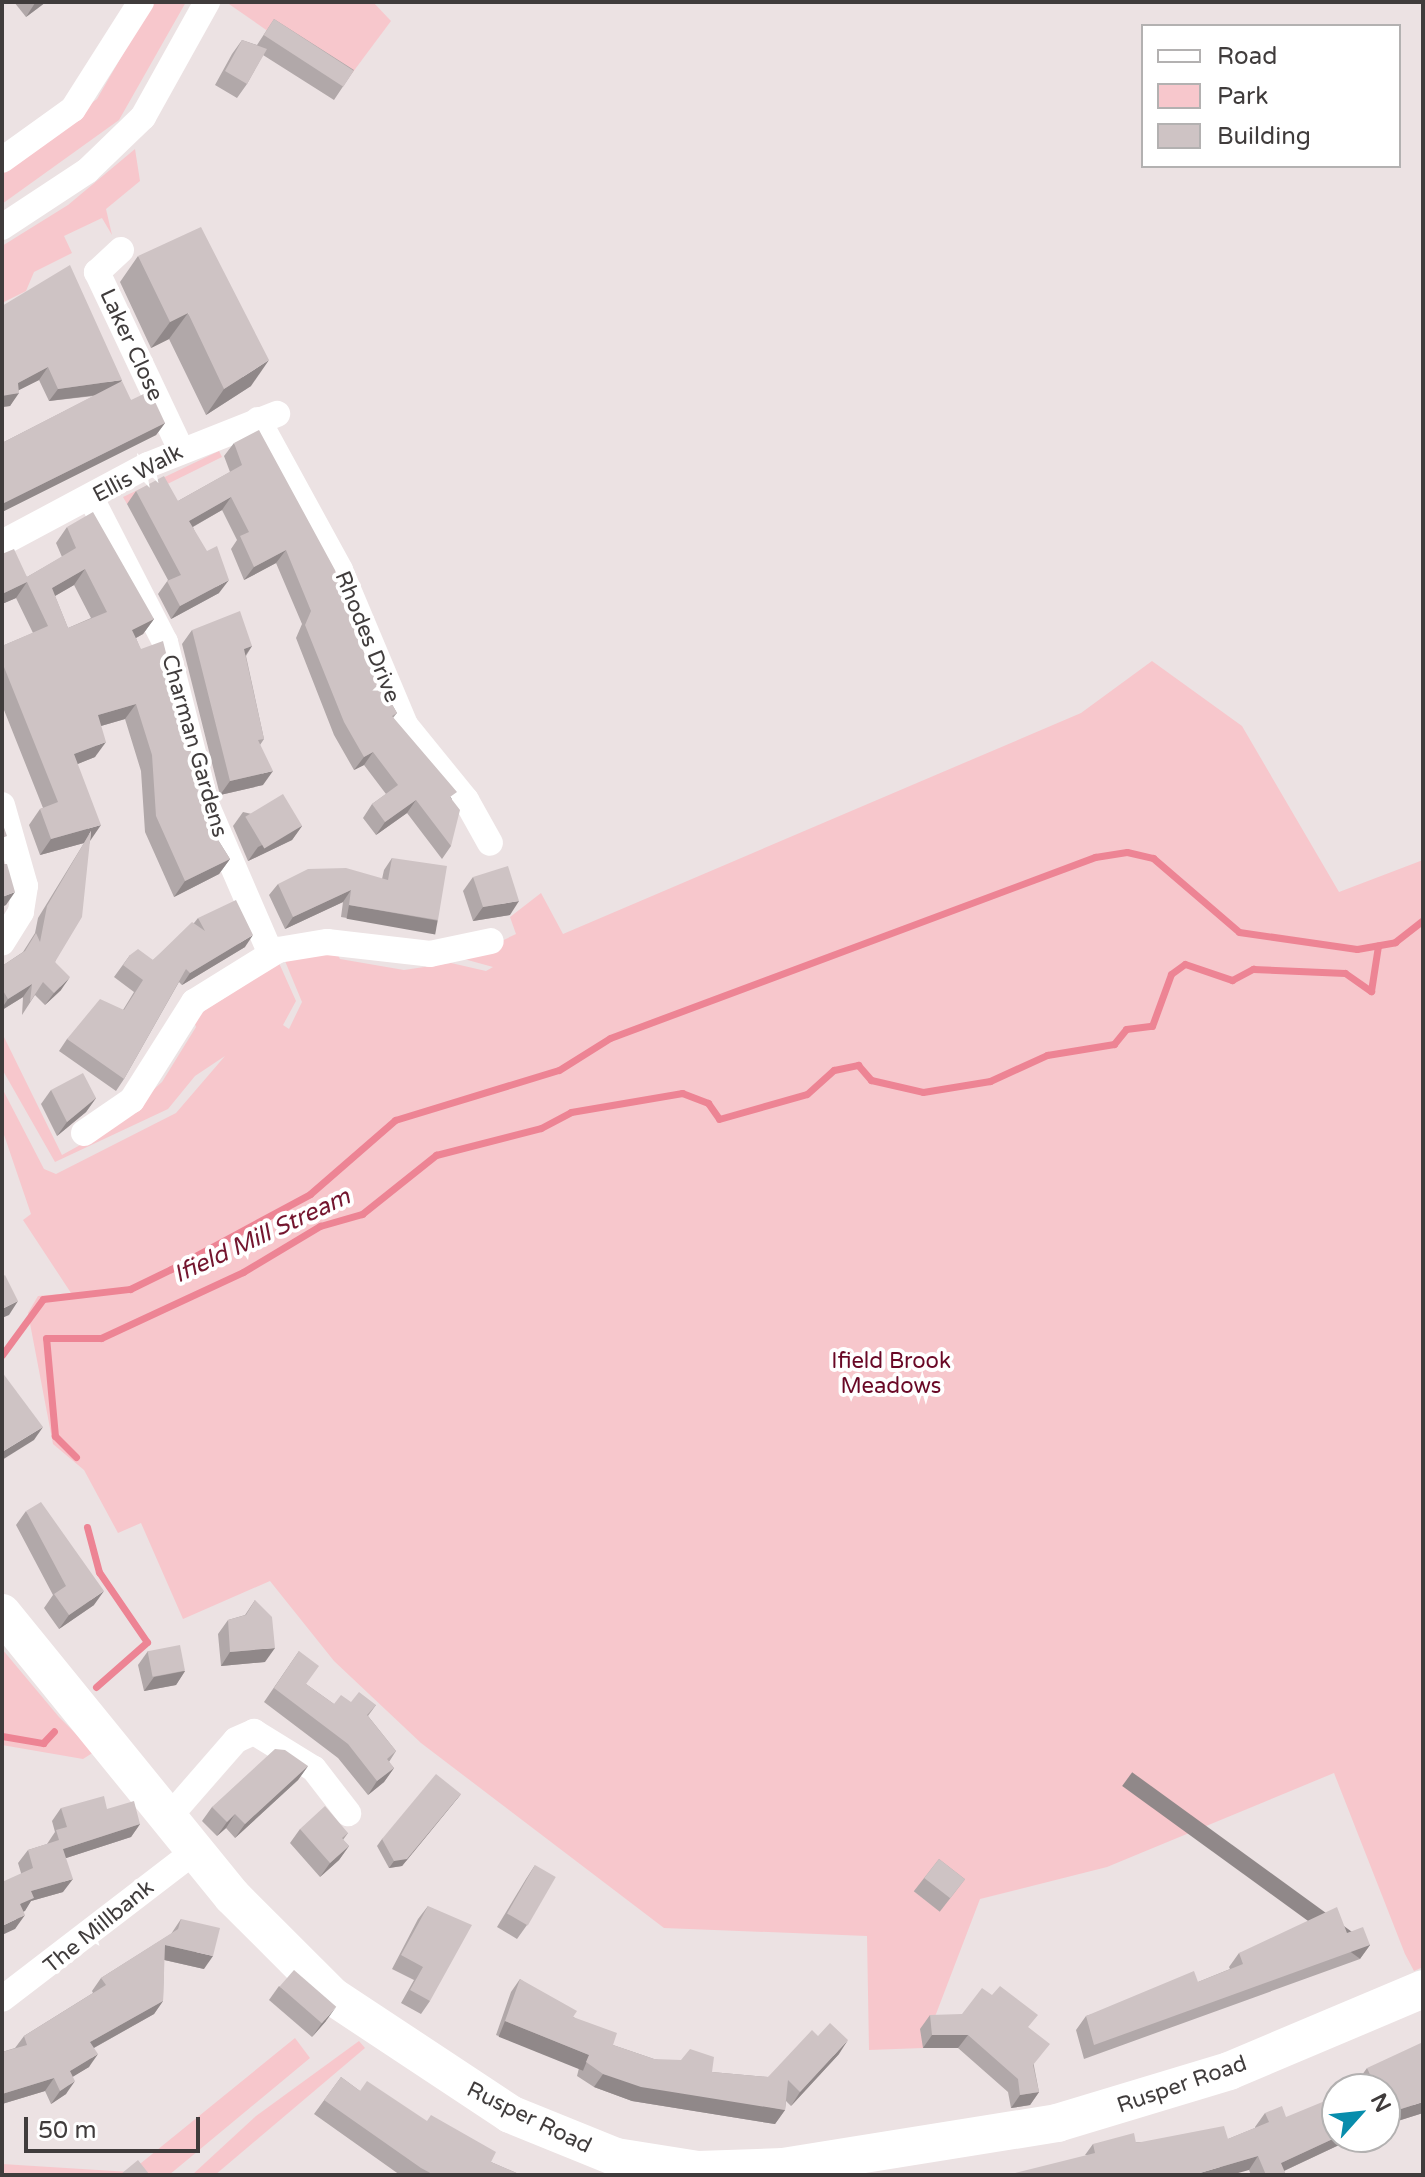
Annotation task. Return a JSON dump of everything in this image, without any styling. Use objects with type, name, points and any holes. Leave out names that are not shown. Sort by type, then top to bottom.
[{"type":"street","points":[[2,160],[73,109],[141,2]]},
{"type":"street","points":[[2,227],[87,171],[143,117],[207,2]]},
{"type":"street","name":"Laker Close","points":[[121,250],[97,272],[181,450]]},
{"type":"street","name":"Ellis Walk","points":[[2,543],[181,450],[268,417]]},
{"type":"street","name":"Rhodes Drive","points":[[268,417],[340,570],[405,725],[466,800],[490,843]]},
{"type":"street","name":"Charman Gardens","points":[[91,498],[165,642],[206,804],[271,954]]},
{"type":"street","points":[[2,805],[25,877],[21,912],[2,943]]},
{"type":"street","points":[[84,1133],[132,1100],[194,1002],[271,954],[327,942],[430,954],[491,941]]},
{"type":"street","name":"Rusper Road","points":[[2,1613],[195,1851],[265,1931],[369,2026],[565,2140],[616,2157],[698,2170],[879,2164],[1120,2108],[1229,2071],[1423,1989]]},
{"type":"street","points":[[168,1818],[236,1740],[254,1732],[314,1769],[348,1813]]},
{"type":"street","name":"The Millbank","points":[[2,1999],[195,1851]]},
{"type":"green space","points":[[153,2],[186,2],[119,120],[2,204],[2,169],[97,99]]},
{"type":"green space","points":[[226,2],[373,2],[391,21],[344,84]]},
{"type":"green space","points":[[135,149],[140,181],[106,209],[112,235],[102,218],[64,236],[72,253],[34,272],[26,291],[2,303],[2,246],[68,205]]},
{"type":"green space","points":[[219,451],[222,457],[127,504],[123,497]]},
{"type":"green space","name":"Ifield Brook Meadows","points":[[1152,661],[1242,726],[1339,892],[1423,860],[1423,1967],[1414,1971],[1405,1954],[1334,1773],[1107,1867],[980,1899],[923,2048],[869,2050],[867,1936],[664,1928],[421,1743],[334,1661],[270,1581],[183,1619],[141,1523],[118,1533],[84,1470],[53,1444],[28,1313],[38,1296],[71,1293],[23,1220],[31,1214],[2,1129],[2,1088],[44,1169],[56,1174],[176,1113],[225,1056],[195,1076],[168,1109],[55,1162],[2,1069],[2,1033],[62,1155],[111,1128],[162,1082],[196,1027],[193,1018],[279,963],[296,1001],[283,1025],[289,1029],[302,1002],[285,961],[336,951],[340,959],[404,970],[451,963],[486,971],[493,967],[464,959],[516,934],[510,917],[541,893],[563,934],[1081,713]]},
{"type":"green space","points":[[2,1649],[59,1717],[94,1752],[83,1759],[2,1745]]},
{"type":"green space","points":[[295,2038],[310,2058],[169,2175],[2,2175],[2,2164],[130,2172]]},
{"type":"green space","points":[[359,2041],[365,2048],[215,2175],[192,2175],[256,2116]]},
{"type":"building","points":[[274,19],[354,71],[343,87],[264,35]]},
{"type":"building","points":[[242,40],[267,49],[247,84],[225,71]]},
{"type":"building","points":[[201,227],[269,360],[224,389],[188,313],[170,322],[138,256]]},
{"type":"building","points":[[70,265],[122,380],[58,389],[48,367],[18,383],[19,393],[2,396],[2,306]]},
{"type":"building","points":[[122,381],[131,400],[150,391],[165,423],[2,504],[2,443]]},
{"type":"building","points":[[259,430],[335,570],[367,661],[397,713],[392,716],[457,792],[450,797],[460,810],[451,846],[416,800],[385,822],[372,804],[398,785],[373,752],[364,757],[344,722],[305,625],[311,611],[286,550],[254,567],[240,536],[249,532],[231,497],[189,521],[207,551],[217,546],[229,580],[180,606],[167,581],[181,575],[136,491],[164,476],[178,501],[242,465],[234,443]]},
{"type":"building","points":[[93,512],[154,619],[132,630],[141,649],[163,641],[210,827],[230,859],[185,881],[156,816],[152,755],[136,704],[98,715],[106,742],[74,754],[101,825],[51,839],[40,809],[58,802],[2,662],[2,646],[48,626],[27,582],[2,594],[2,554],[14,549],[27,577],[76,548],[67,527]],"holes":[[[85,569],[107,612],[68,628],[52,588]]]},
{"type":"building","points":[[240,611],[252,646],[244,649],[264,739],[258,740],[273,771],[230,781],[192,630]]},
{"type":"building","points":[[283,794],[302,826],[264,848],[245,817]]},
{"type":"building","points":[[91,831],[82,917],[55,962],[70,977],[54,993],[43,982],[30,1002],[32,984],[8,999],[2,989],[2,966],[25,951],[36,933],[40,942],[47,906]]},
{"type":"building","points":[[392,858],[447,866],[438,920],[349,905],[351,890],[293,917],[278,884],[308,869],[346,868],[388,880]]},
{"type":"building","points":[[2,864],[7,864],[15,892],[2,897]]},
{"type":"building","points":[[508,866],[519,901],[483,907],[473,877]]},
{"type":"building","points":[[236,900],[253,935],[190,973],[186,969],[124,1079],[67,1039],[100,999],[124,1010],[143,980],[123,965],[130,955],[138,949],[153,960],[192,922],[205,931],[198,918]]},
{"type":"building","points":[[83,1073],[96,1098],[67,1122],[51,1090]]},
{"type":"building","points":[[5,1275],[18,1301],[2,1309],[2,1277]]},
{"type":"building","points":[[2,1372],[43,1427],[2,1452]]},
{"type":"building","points":[[41,1502],[104,1591],[69,1615],[54,1594],[66,1586],[26,1511]]},
{"type":"building","points":[[255,1600],[272,1617],[275,1648],[230,1652],[228,1620],[246,1615]]},
{"type":"building","points":[[180,1645],[185,1671],[153,1677],[148,1651]]},
{"type":"building","points":[[299,1651],[319,1666],[306,1684],[334,1704],[341,1695],[351,1702],[359,1692],[376,1705],[367,1715],[396,1751],[387,1759],[394,1768],[377,1781],[348,1744],[274,1688]]},
{"type":"building","points":[[275,1749],[285,1750],[308,1766],[245,1824],[235,1814],[227,1822],[212,1807]]},
{"type":"building","points":[[436,1774],[461,1794],[407,1859],[394,1861],[382,1839]]},
{"type":"building","points":[[104,1796],[107,1809],[134,1801],[140,1824],[63,1849],[73,1879],[31,1891],[34,1898],[20,1904],[25,1915],[2,1926],[2,1882],[33,1868],[28,1850],[59,1840],[56,1830],[67,1827],[61,1808]]},
{"type":"building","points":[[325,1806],[348,1833],[342,1838],[349,1846],[330,1863],[300,1829]]},
{"type":"building","points":[[939,1859],[965,1879],[950,1898],[924,1878]]},
{"type":"building","points":[[535,1865],[556,1877],[528,1925],[507,1913]]},
{"type":"building","points":[[428,1906],[472,1925],[430,2001],[410,1990],[423,1967],[401,1955]]},
{"type":"building","points":[[1337,1907],[1347,1933],[1363,1927],[1370,1945],[1094,2045],[1086,2016],[1194,1971],[1198,1982],[1243,1964],[1239,1953]]},
{"type":"building","points":[[181,1919],[220,1928],[213,1956],[165,1945],[163,2001],[90,2042],[98,2054],[70,2071],[75,2081],[60,2091],[54,2078],[2,2094],[2,2052],[27,2045],[24,2036],[106,1985],[101,1978],[178,1929]]},
{"type":"building","points":[[294,1970],[336,2007],[322,2023],[280,1987]]},
{"type":"building","points":[[520,1979],[577,2011],[573,2017],[617,2033],[613,2045],[654,2059],[681,2060],[690,2049],[714,2057],[712,2072],[768,2077],[812,2030],[818,2036],[830,2023],[848,2040],[800,2092],[788,2080],[785,2110],[641,2087],[603,2074],[586,2062],[589,2055],[505,2021]]},
{"type":"building","points":[[1000,1986],[1038,2015],[1028,2027],[1050,2044],[1033,2065],[1039,2092],[1020,2095],[1018,2079],[968,2035],[932,2035],[930,2015],[962,2014],[982,1988],[992,1995]]},
{"type":"building","points":[[1423,2042],[1423,2102],[1401,2109],[1401,2073],[1369,2073],[1367,2068]]},
{"type":"building","points":[[341,2077],[360,2091],[367,2081],[427,2121],[431,2115],[496,2152],[491,2162],[521,2175],[434,2175],[421,2168],[324,2100]]},
{"type":"building","points":[[1321,2103],[1321,2144],[1281,2163],[1286,2175],[1266,2175],[1258,2156],[1193,2175],[1007,2175],[1095,2153],[1093,2144],[1134,2133],[1136,2143],[1224,2126],[1228,2139],[1269,2122],[1265,2113],[1282,2106],[1286,2117]]},
{"type":"building","points":[[138,2160],[149,2174],[92,2175],[121,2174]]},
{"type":"waterway","points":[[2,1355],[43,1299],[130,1289],[171,1269],[310,1194],[395,1120],[559,1070],[610,1038],[1095,857],[1127,852],[1153,858],[1239,932],[1357,949],[1395,942],[1423,920]]},
{"type":"waterway","name":"Ifield Mill Stream","points":[[76,1457],[55,1436],[46,1338],[101,1338],[243,1272],[320,1226],[362,1214],[436,1155],[541,1128],[571,1112],[682,1093],[708,1103],[719,1119],[807,1094],[834,1070],[858,1065],[871,1080],[923,1092],[990,1081],[1047,1055],[1114,1044],[1126,1029],[1152,1026],[1171,974],[1185,964],[1232,980],[1253,969],[1345,973],[1371,991],[1378,946]]},
{"type":"waterway","name":"Ifield Mill Stream","points":[[87,1527],[99,1572],[147,1642],[96,1687]]},
{"type":"waterway","points":[[2,1736],[43,1743],[54,1731]]}]
